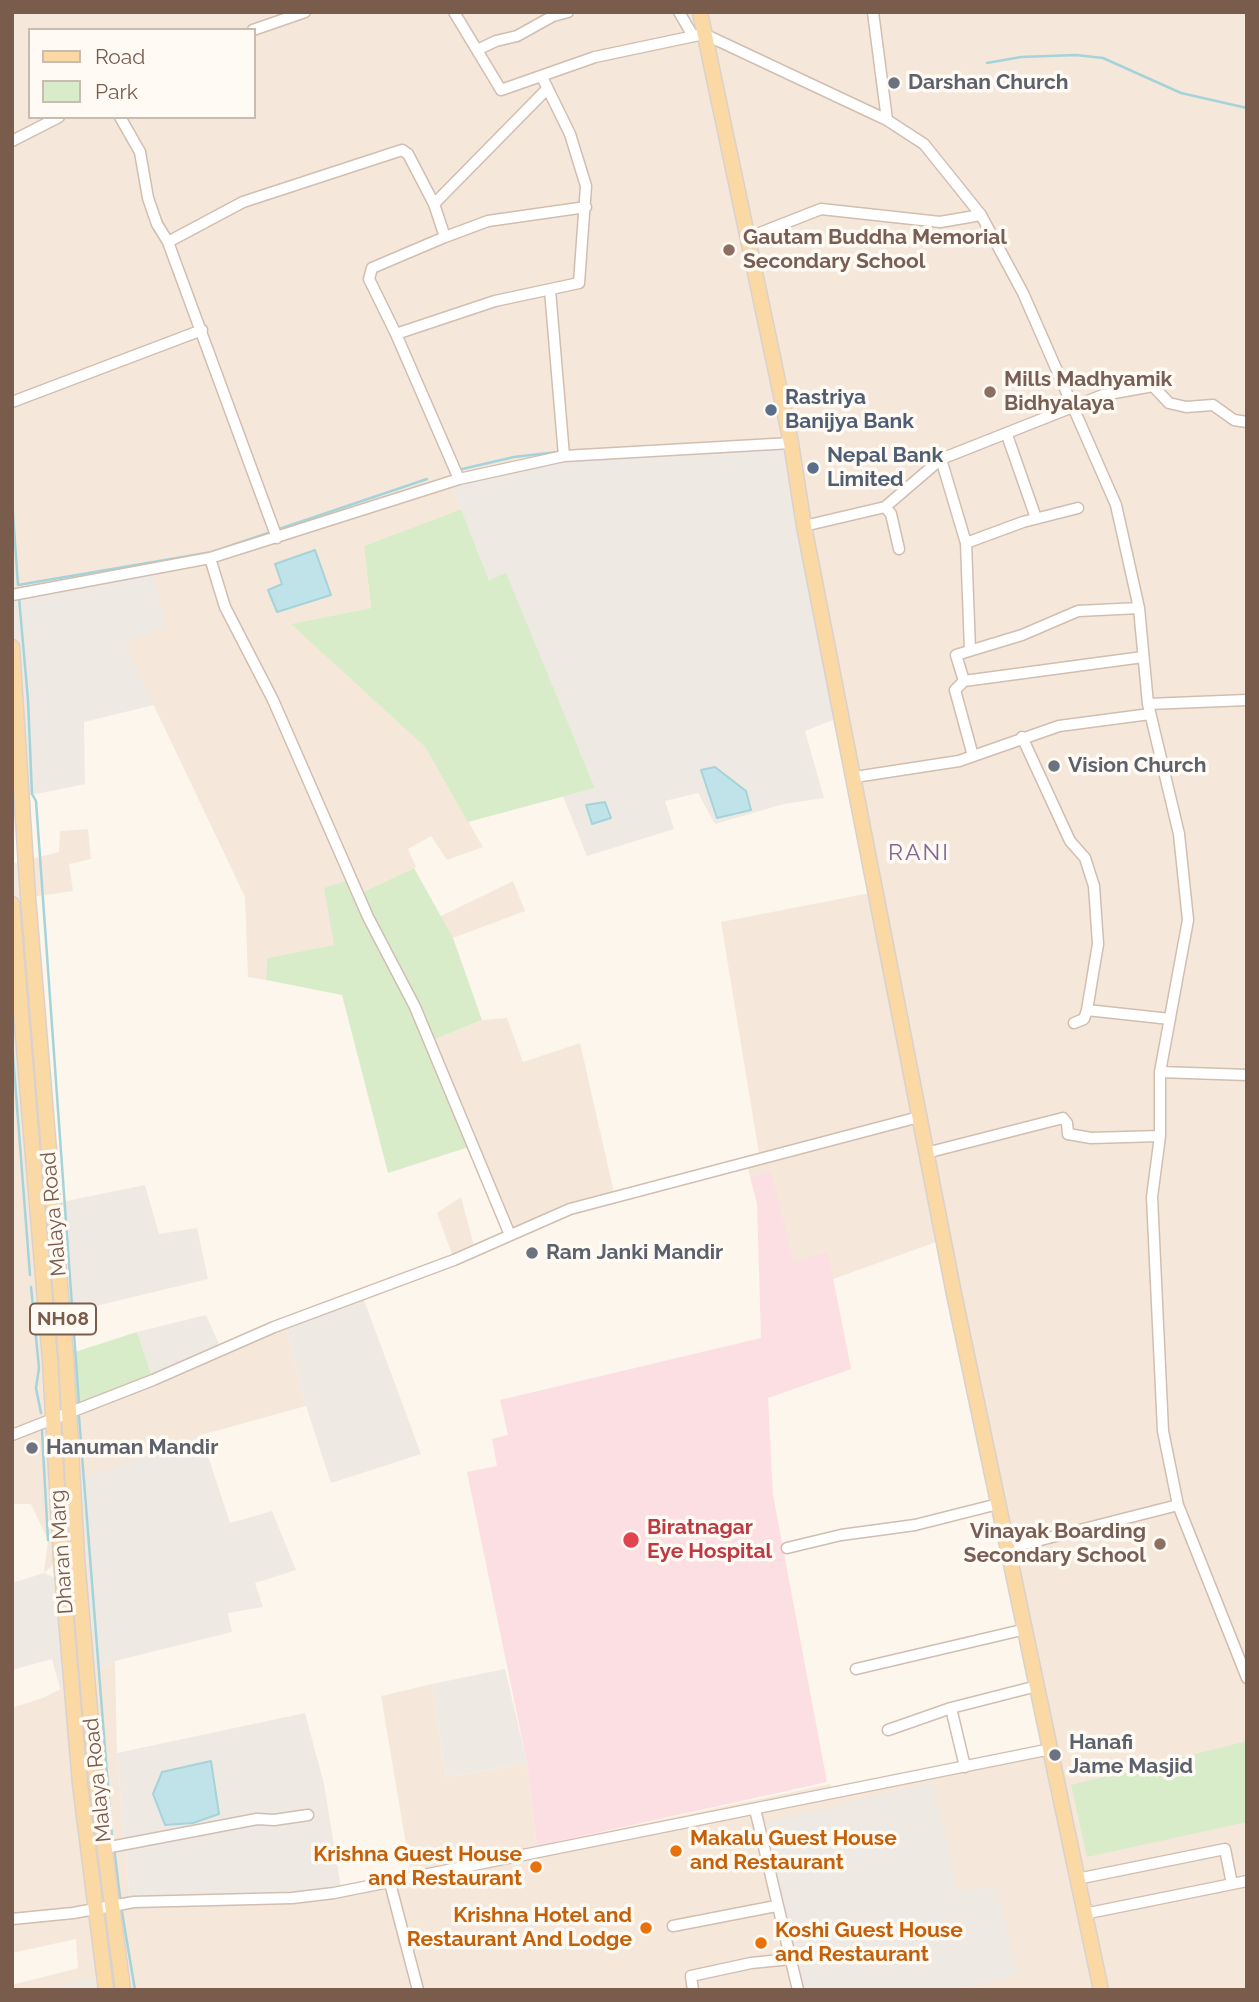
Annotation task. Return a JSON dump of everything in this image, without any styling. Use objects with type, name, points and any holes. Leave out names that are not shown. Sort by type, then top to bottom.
[{"type":"main road","points":[[700,12],[699,35],[747,238],[791,443],[804,526],[855,777],[926,1153],[1101,1990]]},
{"type":"main road","name":"Malaya Road","points":[[12,647],[28,897],[69,1413],[77,1558],[94,1751],[123,1990]]},
{"type":"main road","name":"Dharan Marg","points":[[12,904],[53,1419],[61,1560],[78,1754],[106,1990]]},
{"type":"main road","points":[[35,1186],[51,1185]]},
{"type":"main road","points":[[78,1754],[94,1751]]},
{"type":"street","points":[[256,29],[305,12]]},
{"type":"street","points":[[454,12],[501,90],[595,57],[699,35]]},
{"type":"street","points":[[477,50],[496,41],[517,36],[552,16],[568,12]]},
{"type":"street","points":[[679,12],[699,35],[887,120],[924,144],[981,215],[1023,293],[1116,505],[1139,608],[1149,709],[1175,811],[1186,876],[1188,920],[1160,1073],[1160,1136],[1152,1197],[1163,1431],[1178,1505],[1247,1678]]},
{"type":"street","points":[[873,12],[887,120]]},
{"type":"street","points":[[396,334],[495,302],[579,283],[586,207],[582,163],[542,77]]},
{"type":"street","points":[[434,204],[546,90]]},
{"type":"street","points":[[12,141],[55,119]]},
{"type":"street","points":[[121,119],[140,152],[148,198],[156,224],[168,242],[202,330],[276,538]]},
{"type":"street","points":[[168,242],[243,202],[402,150],[408,154],[434,204],[445,237]]},
{"type":"street","points":[[459,479],[369,279],[372,268],[488,221],[586,207]]},
{"type":"street","points":[[747,238],[821,209],[940,222],[981,215]]},
{"type":"street","points":[[550,290],[564,456]]},
{"type":"street","points":[[12,402],[202,330]]},
{"type":"street","points":[[804,526],[885,507],[941,460],[1103,396],[1153,386],[1170,403],[1186,407],[1213,405],[1234,420],[1247,422]]},
{"type":"street","points":[[1007,435],[1036,518]]},
{"type":"street","points":[[12,595],[211,558],[459,479],[564,456],[791,443]]},
{"type":"street","points":[[941,460],[954,495],[966,543],[970,650]]},
{"type":"street","points":[[885,507],[891,514],[899,549]]},
{"type":"street","points":[[966,543],[1036,518],[1078,508]]},
{"type":"street","points":[[211,558],[225,607],[273,700],[368,917],[415,1007],[510,1235]]},
{"type":"street","points":[[964,681],[956,655],[1022,635],[1078,611],[1139,608]]},
{"type":"street","points":[[973,756],[956,690],[964,681],[1143,657]]},
{"type":"street","points":[[855,777],[960,761],[1059,726],[1149,709],[1247,700]]},
{"type":"street","points":[[1022,737],[1070,841],[1085,858],[1091,873],[1098,944],[1087,1010],[1084,1019],[1074,1023]]},
{"type":"street","points":[[1087,1010],[1170,1019]]},
{"type":"street","points":[[1160,1073],[1247,1075]]},
{"type":"street","points":[[12,1435],[274,1326],[454,1260],[570,1209],[919,1117]]},
{"type":"street","points":[[926,1153],[1063,1118],[1066,1119],[1068,1134],[1091,1138],[1160,1136]]},
{"type":"street","points":[[787,1548],[841,1535],[915,1525],[998,1504]]},
{"type":"street","points":[[1009,1548],[1178,1505]]},
{"type":"street","points":[[856,1669],[1026,1629]]},
{"type":"street","points":[[888,1730],[951,1708],[1037,1686]]},
{"type":"street","points":[[951,1708],[965,1767]]},
{"type":"street","points":[[12,1919],[134,1902],[292,1898],[390,1883],[1051,1749]]},
{"type":"street","points":[[755,1809],[798,1990]]},
{"type":"street","points":[[105,1848],[257,1819],[274,1820],[307,1815]]},
{"type":"street","points":[[1077,1879],[1225,1849],[1232,1884]]},
{"type":"street","points":[[1084,1914],[1247,1881]]},
{"type":"street","points":[[390,1883],[418,1990]]},
{"type":"street","points":[[673,1926],[776,1906]]},
{"type":"street","points":[[693,1990],[691,1976],[751,1962],[791,1959]]},
{"type":"shaded area","points":[[12,12],[1247,12],[1247,1990],[12,1990],[12,1985],[78,1968],[76,1939],[12,1953],[12,1708],[45,1697],[115,1661],[117,1753],[130,1901],[341,1888],[410,1868],[381,1696],[432,1684],[446,1777],[527,1763],[537,1846],[830,1784],[834,1797],[1057,1754],[942,1240],[833,1279],[827,1253],[794,1263],[771,1171],[750,1177],[747,1164],[760,1160],[721,922],[875,892],[841,717],[450,482],[461,509],[364,546],[371,608],[292,624],[425,747],[483,847],[447,860],[431,836],[408,849],[416,867],[359,894],[324,888],[335,945],[267,958],[266,980],[248,977],[245,897],[126,647],[12,595]]},
{"type":"shaded area","points":[[791,443],[841,717],[805,731],[824,798],[784,804],[715,824],[698,793],[665,801],[674,829],[587,856],[563,796],[595,788],[506,574],[489,580],[450,482],[564,456]]},
{"type":"shaded area","points":[[151,569],[167,626],[125,643],[154,705],[84,722],[85,784],[12,799],[12,595]]},
{"type":"shaded area","points":[[88,829],[91,859],[69,864],[73,891],[12,900],[12,864],[59,852],[60,831]]},
{"type":"shaded area","points":[[513,881],[525,911],[453,938],[439,917]]},
{"type":"shaded area","points":[[12,904],[53,1418],[285,1322],[306,1406],[201,1435],[44,1573],[48,1540],[31,1504],[12,1504]]},
{"type":"shaded area","points":[[507,1018],[523,1062],[580,1043],[615,1197],[510,1235],[428,1042],[482,1020]]},
{"type":"shaded area","name":"Biratnagar Eye Hospital","points":[[771,1170],[794,1262],[828,1252],[851,1369],[768,1398],[773,1495],[827,1782],[537,1846],[527,1763],[467,1472],[497,1466],[492,1439],[508,1435],[500,1400],[761,1338],[757,1204],[750,1177]]},
{"type":"shaded area","points":[[145,1185],[159,1234],[197,1228],[208,1279],[46,1318],[37,1207]]},
{"type":"shaded area","points":[[461,1197],[475,1250],[454,1260],[437,1213]]},
{"type":"shaded area","points":[[361,1292],[421,1454],[331,1483],[306,1406],[285,1322]]},
{"type":"shaded area","points":[[206,1315],[221,1349],[153,1380],[137,1332]]},
{"type":"shaded area","points":[[201,1435],[230,1523],[272,1511],[296,1570],[255,1583],[263,1607],[228,1613],[232,1632],[115,1661],[79,1679],[61,1560],[57,1488]]},
{"type":"shaded area","points":[[44,1573],[57,1579],[71,1683],[60,1689],[52,1659],[12,1670],[12,1583]]},
{"type":"shaded area","points":[[505,1669],[527,1763],[446,1777],[432,1684]]},
{"type":"shaded area","points":[[305,1713],[324,1784],[341,1888],[290,1897],[130,1901],[117,1753]]},
{"type":"shaded area","points":[[933,1782],[959,1892],[996,1884],[1018,1974],[954,1990],[802,1990],[762,1824]]},
{"type":"shaded area","points":[[95,1977],[97,1990],[41,1990]]},
{"type":"green space","points":[[461,509],[489,580],[506,573],[595,788],[468,822],[425,747],[291,624],[371,608],[364,546]]},
{"type":"green space","points":[[414,868],[453,938],[482,1020],[428,1042],[472,1146],[388,1173],[342,995],[266,980],[267,958],[334,945],[324,888],[353,879],[359,894]]},
{"type":"green space","points":[[137,1332],[153,1380],[53,1419],[50,1360]]},
{"type":"green space","points":[[1247,1741],[1247,1822],[1087,1857],[1071,1785]]},
{"type":"water","points":[[315,550],[331,595],[277,612],[268,590],[282,584],[275,564]]},
{"type":"water","points":[[715,767],[746,791],[751,810],[717,818],[701,770]]},
{"type":"water","points":[[605,802],[611,818],[592,824],[586,805]]},
{"type":"water","points":[[211,1761],[219,1814],[193,1823],[165,1825],[153,1794],[162,1772]]},
{"type":"waterway","points":[[987,63],[1021,57],[1076,55],[1103,58],[1181,93],[1247,108]]},
{"type":"waterway","points":[[458,470],[514,457],[557,452]]},
{"type":"waterway","points":[[279,529],[427,479]]},
{"type":"waterway","points":[[12,500],[18,585],[212,552],[268,533]]},
{"type":"waterway","points":[[19,598],[79,1404]]},
{"type":"waterway","points":[[12,1042],[30,1275]]},
{"type":"waterway","points":[[31,1287],[39,1368],[36,1388],[41,1413]]},
{"type":"waterway","points":[[79,1417],[112,1838]]},
{"type":"waterway","points":[[42,1431],[48,1540]]},
{"type":"waterway","points":[[114,1848],[120,1897]]},
{"type":"waterway","points":[[122,1912],[135,1990]]},
{"type":"place","name":"Darshan Church","points":[[894,83]]},
{"type":"place","name":"Gautam Buddha Memorial Secondary School","points":[[729,250]]},
{"type":"place","name":"Mills Madhyamik Bidhyalaya","points":[[990,392]]},
{"type":"place","name":"Rastriya Banijya Bank","points":[[771,410]]},
{"type":"place","name":"Nepal Bank Limited","points":[[813,468]]},
{"type":"place","name":"Vision Church","points":[[1054,766]]},
{"type":"place","name":"Ram Janki Mandir","points":[[532,1253]]},
{"type":"place","name":"Hanuman Mandir","points":[[32,1448]]},
{"type":"place","name":"Biratnagar Eye Hospital","points":[[631,1540]]},
{"type":"place","name":"Vinayak Boarding Secondary School","points":[[1160,1544]]},
{"type":"place","name":"Hanafi Jame Masjid","points":[[1055,1755]]},
{"type":"place","name":"Makalu Guest House and Restaurant","points":[[676,1851]]},
{"type":"place","name":"Krishna Guest House and Restaurant","points":[[536,1867]]},
{"type":"place","name":"Krishna Hotel and Restaurant And Lodge","points":[[646,1928]]},
{"type":"place","name":"Koshi Guest House and Restaurant","points":[[761,1943]]},
{"type":"district","name":"RANI","points":[[919,853]]}]
